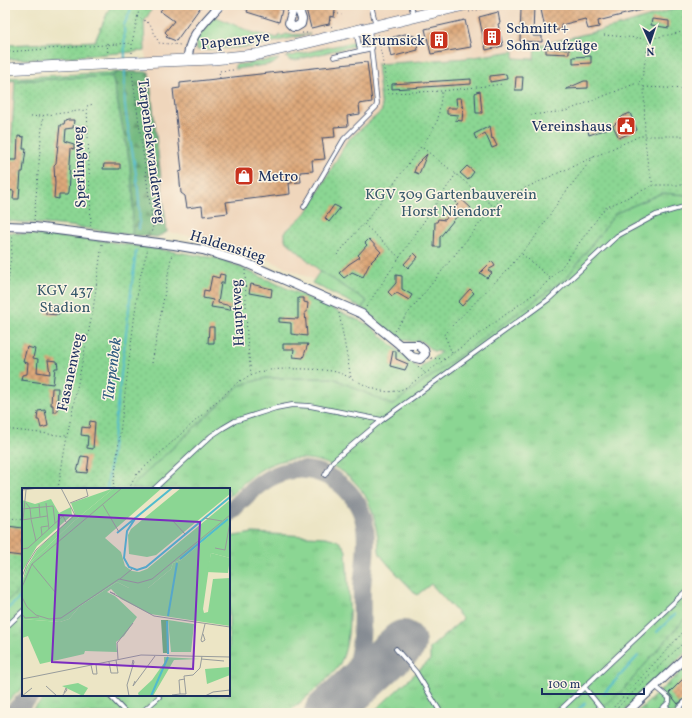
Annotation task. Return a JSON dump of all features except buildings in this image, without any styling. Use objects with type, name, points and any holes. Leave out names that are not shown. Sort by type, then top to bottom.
[{"type":"main road","name":"Papenreye","points":[[5,69],[118,63],[135,60],[188,60],[255,55],[464,5]]},
{"type":"street","points":[[188,60],[188,48],[192,39],[220,5]]},
{"type":"street","name":"Haldenstieg","points":[[5,226],[34,227],[203,250],[246,264],[338,302],[362,314],[400,345],[412,357],[420,359],[425,354]]},
{"type":"street","points":[[400,345],[418,345],[424,350],[425,354]]},
{"type":"street","points":[[626,713],[687,656]]},
{"type":"lane","points":[[304,207],[344,139],[376,107],[371,5]]},
{"type":"lane","points":[[411,5],[414,17]]},
{"type":"lane","points":[[356,31],[360,50]]},
{"type":"lane","points":[[334,56],[372,48]]},
{"type":"lane","points":[[325,475],[333,461],[382,420],[549,299],[617,236],[656,215],[687,206]]},
{"type":"lane","points":[[155,488],[217,432],[235,421],[276,408],[292,405],[310,406],[382,420]]},
{"type":"lane","points":[[557,713],[687,590]]},
{"type":"lane","points":[[5,628],[22,612]]},
{"type":"lane","points":[[396,650],[416,672],[441,713]]},
{"type":"lane","points":[[655,686],[669,698],[669,702],[658,713]]},
{"type":"lane","points":[[585,688],[607,713]]},
{"type":"lane","points":[[111,696],[126,713]]},
{"type":"lane","points":[[141,713],[159,697]]},
{"type":"lane","points":[[666,706],[674,713],[687,700]]},
{"type":"path","name":"Tarpenbekwanderweg","points":[[135,60],[131,42],[140,5]]},
{"type":"path","points":[[333,29],[329,25],[331,17],[334,18],[335,13],[342,15]]},
{"type":"path","points":[[137,16],[150,24],[159,44],[176,45]]},
{"type":"path","points":[[372,27],[388,93],[442,91],[503,84]]},
{"type":"path","points":[[604,35],[634,39],[649,39],[687,31]]},
{"type":"path","points":[[531,115],[566,111],[638,83],[642,79],[649,39]]},
{"type":"path","points":[[5,52],[131,42]]},
{"type":"path","points":[[107,43],[108,55]]},
{"type":"path","points":[[220,78],[219,71],[233,70]]},
{"type":"path","name":"Tarpenbekwanderweg","points":[[113,488],[139,281],[153,226],[132,72]]},
{"type":"path","points":[[638,83],[644,87],[687,89]]},
{"type":"path","points":[[644,87],[645,135],[650,177],[654,185]]},
{"type":"path","points":[[337,255],[364,224],[422,147],[438,119],[442,91]]},
{"type":"path","name":"Sperlingweg","points":[[91,234],[87,106],[94,104]]},
{"type":"path","points":[[32,117],[87,110]]},
{"type":"path","points":[[34,227],[43,116]]},
{"type":"path","points":[[389,336],[493,207],[514,192],[596,155],[645,135],[687,136]]},
{"type":"path","points":[[422,147],[456,174],[493,207]]},
{"type":"path","points":[[452,353],[444,334],[521,254],[535,237],[561,198],[596,155]]},
{"type":"path","points":[[362,314],[456,174]]},
{"type":"path","points":[[130,488],[136,475],[238,382],[251,375],[272,370],[328,370],[384,392],[391,393],[407,387],[539,290],[570,256],[605,208],[654,185],[687,185]]},
{"type":"path","points":[[364,224],[400,258]]},
{"type":"path","points":[[5,314],[14,227]]},
{"type":"path","name":"Fasanenweg","points":[[58,488],[67,436],[93,310],[103,236]]},
{"type":"path","points":[[152,363],[174,245]]},
{"type":"path","points":[[521,254],[550,278]]},
{"type":"path","name":"Hauptweg","points":[[246,264],[244,274],[251,375]]},
{"type":"path","points":[[338,302],[351,378]]},
{"type":"path","points":[[425,354],[432,358],[445,359]]},
{"type":"path","points":[[5,429],[67,436]]},
{"type":"path","points":[[5,517],[22,520]]},
{"type":"path","points":[[607,713],[687,628]]},
{"type":"path","points":[[612,713],[687,639]]},
{"type":"shaded area","points":[[154,5],[686,5],[619,26],[535,46],[535,59],[514,58],[514,51],[468,58],[382,111],[347,141],[307,212],[285,232],[285,240],[320,271],[314,280],[253,253],[204,238],[167,232],[145,51],[144,22]]},
{"type":"shaded area","points":[[5,81],[15,81],[7,221],[5,221]]},
{"type":"green space","points":[[111,5],[154,5],[144,22],[145,51],[39,59],[5,59],[5,45],[95,41]]},
{"type":"green space","points":[[687,5],[687,195],[662,193],[616,213],[567,277],[392,405],[333,378],[266,378],[240,385],[134,484],[132,488],[22,488],[22,587],[5,603],[5,232],[105,241],[221,259],[369,325],[419,369],[441,352],[433,351],[420,340],[414,342],[399,339],[362,308],[367,301],[320,271],[285,240],[285,232],[307,212],[347,141],[382,111],[377,64],[468,58],[514,51],[514,58],[534,59],[535,46],[619,26]],"holes":[[[630,113],[637,130],[619,138],[614,127]]]},
{"type":"green space","points":[[214,16],[251,32],[278,38],[279,35],[282,36],[287,34],[310,34],[250,47],[197,50],[196,40]]},
{"type":"green space","points":[[357,41],[357,45],[296,60],[289,60],[286,57]]},
{"type":"green space","points":[[279,59],[273,64],[235,69],[235,65]]},
{"type":"green space","points":[[119,72],[112,76],[5,81],[5,78]]},
{"type":"green space","points":[[119,72],[149,72],[167,232],[157,237],[132,235],[133,195],[129,160],[112,76]]},
{"type":"green space","points":[[112,76],[129,160],[133,195],[132,235],[70,226],[7,221],[15,81]]},
{"type":"green space","points":[[662,193],[687,195],[687,616],[623,690],[599,712],[372,713],[430,660],[430,648],[463,619],[431,584],[417,595],[383,558],[379,552],[372,510],[368,501],[351,478],[340,470],[327,464],[314,460],[300,459],[286,460],[266,467],[254,474],[230,496],[230,488],[132,488],[134,484],[240,385],[266,378],[333,378],[392,405],[567,277],[616,213]]},
{"type":"green space","points":[[320,271],[367,301],[362,308],[312,283]]},
{"type":"green space","points":[[253,533],[325,537],[338,541],[346,551],[349,595],[349,626],[347,641],[344,655],[338,667],[322,684],[288,713],[29,713],[47,696],[230,696],[230,537]]},
{"type":"green space","points":[[22,587],[22,688],[5,704],[5,603]]},
{"type":"green space","points":[[687,616],[687,651],[622,713],[596,713],[623,690]]},
{"type":"green space","points":[[687,666],[687,713],[636,713]]},
{"type":"waterway","name":"Tarpenbek","points":[[125,59],[124,25],[133,5]]},
{"type":"waterway","name":"Tarpenbek","points":[[125,66],[125,106],[139,198],[139,229]]},
{"type":"waterway","name":"Tarpenbek","points":[[107,488],[136,251]]},
{"type":"waterway","points":[[5,611],[22,596]]},
{"type":"waterway","points":[[657,632],[675,614]]},
{"type":"waterway","points":[[604,693],[638,656]]},
{"type":"waterway","points":[[575,713],[585,703]]},
{"type":"taxiway","points":[[230,512],[251,492],[269,478],[289,471],[302,470],[328,476],[350,493],[357,504],[363,517],[366,534],[362,587],[362,626],[359,656],[348,685],[326,713]]},
{"type":"taxiway","points":[[12,713],[30,696]]},
{"type":"runway","points":[[327,713],[403,643]]},
{"type":"place","name":"Schmitt + Sohn Aufzüge","points":[[492,37]]},
{"type":"place","name":"Krumsick","points":[[439,40]]},
{"type":"place","name":"Vereinshaus","points":[[626,126]]},
{"type":"place","name":"Metro","points":[[244,176]]},
{"type":"park label","name":"KGV 309 Gartenbauverein Horst Niendorf","points":[[451,202]]},
{"type":"park label","name":"KGV 437 Stadion","points":[[65,298]]}]
